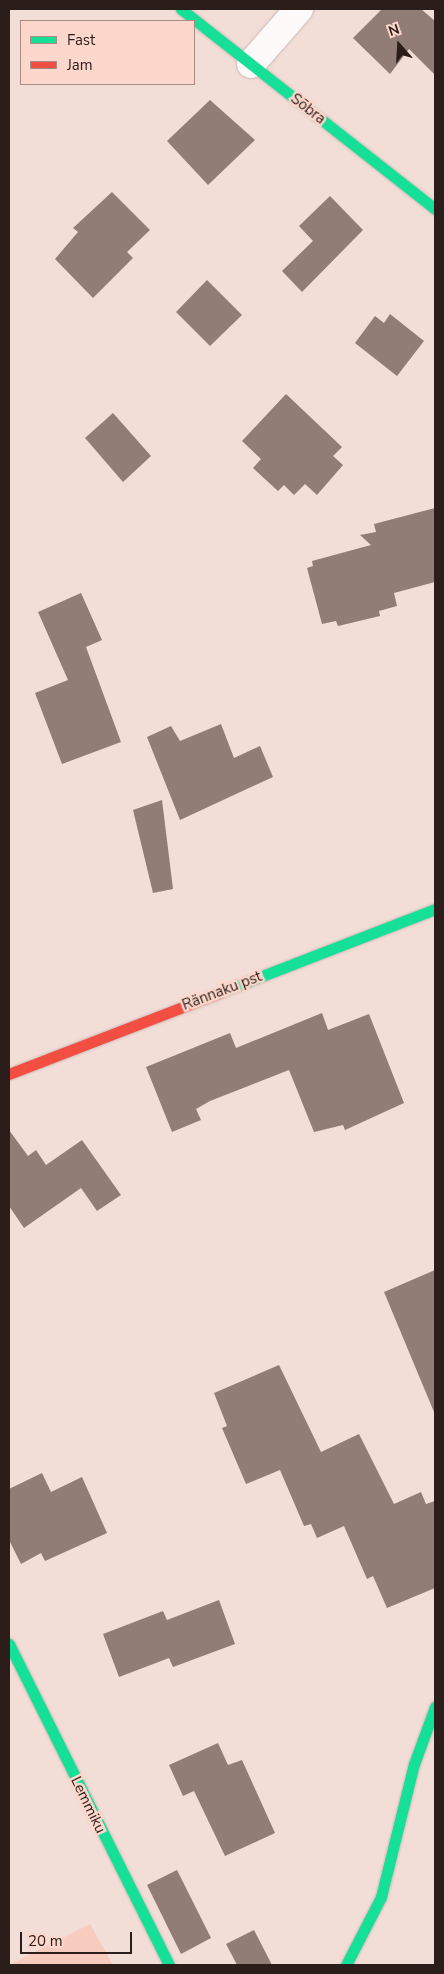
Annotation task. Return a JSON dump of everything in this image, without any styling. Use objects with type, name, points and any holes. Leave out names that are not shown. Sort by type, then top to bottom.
[{"type":"street","name":"Sõbra","points":[[181,9],[435,209]]},
{"type":"street","points":[[251,64],[299,9]]},
{"type":"street","name":"Rännaku pst","points":[[9,1074],[435,909]]},
{"type":"street","name":"Lemmiku","points":[[9,1644],[169,1965]]},
{"type":"street","points":[[346,1965],[381,1897],[414,1764],[435,1707]]},
{"type":"shaded area","points":[[90,1924],[113,1965],[9,1965]]},
{"type":"building","points":[[382,9],[421,9],[435,21],[435,75],[409,49],[390,74],[353,38]]},
{"type":"building","points":[[210,100],[255,140],[208,185],[167,141]]},
{"type":"building","points":[[112,192],[150,230],[127,252],[133,258],[93,298],[55,259],[78,232],[73,228]]},
{"type":"building","points":[[330,196],[363,230],[302,292],[282,271],[313,241],[299,226]]},
{"type":"building","points":[[207,280],[242,315],[210,346],[176,312]]},
{"type":"building","points":[[390,314],[424,341],[397,376],[355,343],[375,316],[384,323]]},
{"type":"building","points":[[286,394],[342,447],[333,456],[343,465],[317,495],[305,484],[294,495],[284,485],[278,491],[253,468],[261,459],[242,441]]},
{"type":"building","points":[[113,413],[151,456],[123,482],[85,438]]},
{"type":"building","points":[[435,508],[435,582],[394,593],[397,606],[379,611],[380,616],[338,626],[336,621],[322,624],[307,568],[313,566],[312,561],[371,545],[360,535],[376,532],[374,524]]},
{"type":"building","points":[[81,593],[102,640],[86,647],[121,742],[62,764],[35,693],[68,680],[38,612]]},
{"type":"building","points":[[221,724],[234,758],[260,746],[273,777],[180,820],[147,737],[171,726],[180,741]]},
{"type":"building","points":[[162,800],[173,889],[153,893],[133,810]]},
{"type":"building","points":[[322,1013],[328,1030],[369,1014],[404,1103],[345,1130],[343,1125],[314,1132],[289,1070],[210,1101],[196,1109],[201,1120],[172,1132],[146,1067],[230,1033],[236,1048]]},
{"type":"building","points":[[9,1130],[28,1156],[36,1150],[46,1165],[82,1140],[121,1195],[97,1211],[81,1188],[24,1228],[9,1206]]},
{"type":"building","points":[[435,1270],[435,1412],[434,1412],[384,1292]]},
{"type":"building","points":[[279,1365],[321,1452],[359,1434],[394,1504],[421,1492],[426,1504],[435,1501],[435,1588],[387,1608],[373,1576],[367,1579],[344,1526],[317,1538],[311,1524],[304,1526],[280,1470],[246,1484],[222,1428],[227,1426],[214,1393]]},
{"type":"building","points":[[42,1473],[51,1492],[82,1477],[107,1533],[45,1561],[41,1553],[21,1564],[9,1540],[9,1489]]},
{"type":"building","points":[[219,1600],[235,1644],[173,1667],[169,1658],[119,1677],[103,1634],[163,1611],[167,1620]]},
{"type":"building","points":[[218,1743],[228,1765],[242,1760],[275,1833],[225,1856],[194,1791],[183,1796],[169,1765]]},
{"type":"building","points":[[177,1870],[211,1938],[181,1954],[147,1885]]},
{"type":"building","points":[[254,1930],[272,1965],[237,1965],[226,1944]]},
{"type":"traffic: fast","points":[[181,9],[195,20]]},
{"type":"traffic: fast","points":[[195,20],[435,209]]},
{"type":"traffic: fast","points":[[221,992],[435,909]]},
{"type":"traffic: fast","points":[[9,1644],[169,1965]]},
{"type":"traffic: fast","points":[[346,1965],[381,1897],[414,1764],[435,1707]]},
{"type":"traffic: jam","points":[[9,1074],[221,992]]}]
